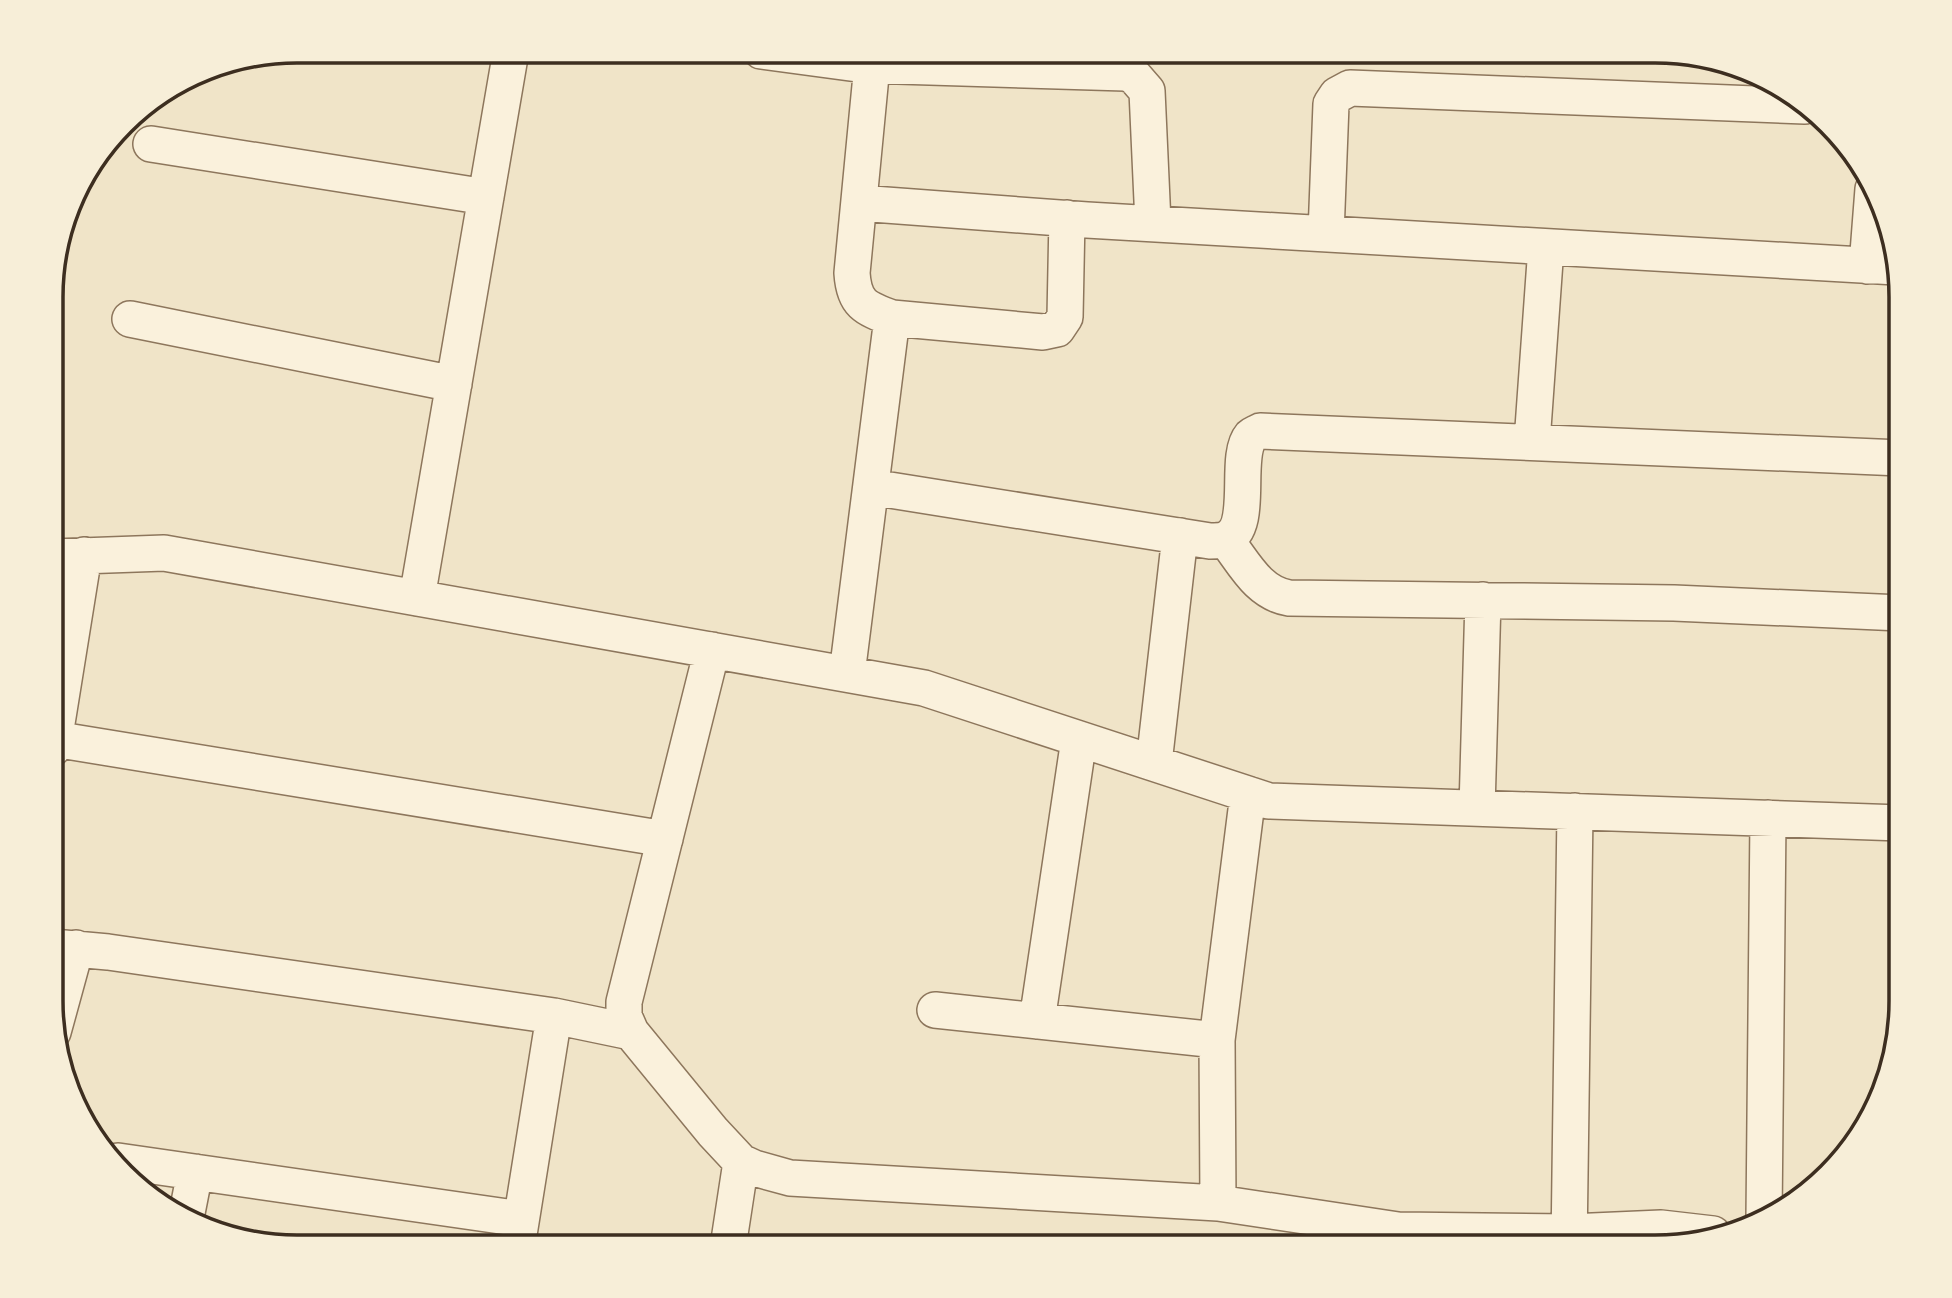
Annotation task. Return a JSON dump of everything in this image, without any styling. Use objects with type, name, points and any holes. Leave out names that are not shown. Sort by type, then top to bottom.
[{"type":"street","points":[[417,598],[509,63]]},
{"type":"street","points":[[856,63],[1125,73],[1134,76],[1147,91],[1153,223]]},
{"type":"street","points":[[872,65],[852,273],[853,288],[860,303],[892,318],[1057,330],[1065,317],[1067,218]]},
{"type":"street","points":[[1326,234],[1331,104],[1337,95],[1350,88],[1788,105]]},
{"type":"street","points":[[150,144],[486,197]]},
{"type":"street","points":[[859,203],[1882,267],[1877,222]]},
{"type":"street","points":[[1532,443],[1546,247]]},
{"type":"street","points":[[847,674],[892,318]]},
{"type":"street","points":[[130,319],[454,384]]},
{"type":"street","points":[[871,487],[1210,541],[1226,540],[1235,533],[1240,521],[1246,449],[1251,436],[1261,431],[1888,457]]},
{"type":"street","points":[[1154,763],[1180,536]]},
{"type":"street","points":[[1226,540],[1262,586],[1280,596],[1674,603],[1888,611]]},
{"type":"street","points":[[63,631],[69,556],[164,553],[924,688],[1269,801],[1888,823]]},
{"type":"street","points":[[1477,808],[1483,600]]},
{"type":"street","points":[[712,650],[624,1002],[624,1016],[631,1032],[712,1132],[741,1162],[790,1178],[1218,1203],[1378,1234]]},
{"type":"street","points":[[1037,1021],[1079,739]]},
{"type":"street","points":[[63,744],[665,839]]},
{"type":"street","points":[[1218,1203],[1217,1040],[1248,794]]},
{"type":"street","points":[[1569,1234],[1575,811]]},
{"type":"street","points":[[1764,1208],[1768,818]]},
{"type":"street","points":[[64,948],[554,1016],[631,1032]]},
{"type":"street","points":[[935,1010],[1217,1040]]},
{"type":"street","points":[[128,1162],[195,1172],[519,1233],[554,1016]]},
{"type":"street","points":[[730,1235],[741,1162]]},
{"type":"street","points":[[188,1207],[195,1172]]},
{"type":"street","points":[[1610,1234],[1661,1228],[1690,1231]]}]
